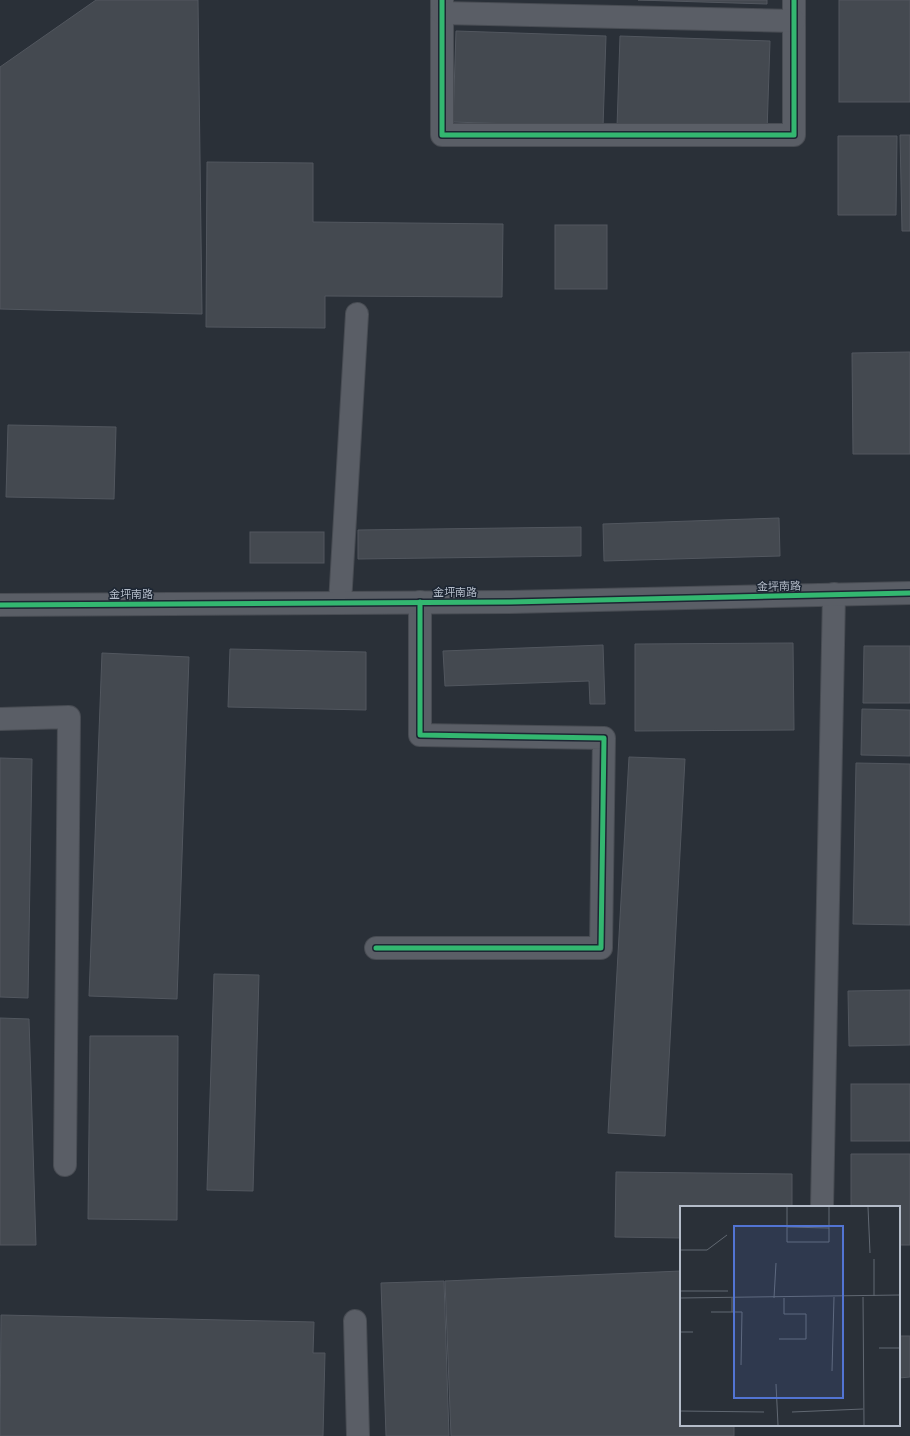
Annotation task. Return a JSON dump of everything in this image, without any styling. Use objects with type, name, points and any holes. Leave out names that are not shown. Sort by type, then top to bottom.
[{"type":"street","points":[[442,6],[794,11],[794,135],[442,135],[442,6]]},
{"type":"street","points":[[340,603],[357,314]]},
{"type":"street","name":"金坪南路","points":[[0,605],[510,602],[910,593]]},
{"type":"street","points":[[822,1206],[834,594]]},
{"type":"street","points":[[376,948],[601,948],[604,738],[420,735],[420,602]]},
{"type":"street","points":[[0,719],[69,717],[65,1165]]},
{"type":"street","points":[[355,1321],[358,1436]]},
{"type":"building","points":[[96,0],[198,0],[202,314],[0,309],[0,67]]},
{"type":"building","points":[[638,0],[767,0],[767,4]]},
{"type":"building","points":[[839,0],[910,0],[910,102],[839,102]]},
{"type":"building","points":[[456,31],[606,36],[603,127],[453,122]]},
{"type":"building","points":[[620,36],[770,41],[767,132],[617,127]]},
{"type":"building","points":[[900,135],[910,135],[910,231],[902,231]]},
{"type":"building","points":[[838,136],[897,136],[896,215],[838,215]]},
{"type":"building","points":[[207,162],[313,163],[313,222],[503,224],[502,297],[325,296],[325,328],[206,327]]},
{"type":"building","points":[[555,225],[607,225],[607,289],[555,289]]},
{"type":"building","points":[[910,352],[910,454],[853,454],[852,353]]},
{"type":"building","points":[[8,425],[116,427],[114,499],[6,497]]},
{"type":"building","points":[[779,518],[780,556],[604,561],[603,524]]},
{"type":"building","points":[[581,527],[581,556],[358,559],[358,530]]},
{"type":"building","points":[[250,532],[324,532],[324,563],[250,563]]},
{"type":"building","points":[[793,643],[794,730],[635,731],[635,644]]},
{"type":"building","points":[[603,645],[605,704],[590,704],[589,681],[445,686],[443,651]]},
{"type":"building","points":[[864,646],[910,646],[910,703],[863,703]]},
{"type":"building","points":[[230,649],[366,652],[366,710],[228,707]]},
{"type":"building","points":[[102,653],[189,657],[177,999],[89,996]]},
{"type":"building","points":[[862,709],[910,710],[910,756],[861,755]]},
{"type":"building","points":[[629,757],[685,759],[665,1136],[608,1133]]},
{"type":"building","points":[[0,758],[32,759],[28,998],[0,997]]},
{"type":"building","points":[[856,763],[910,764],[910,925],[853,924]]},
{"type":"building","points":[[214,974],[259,975],[253,1191],[207,1190]]},
{"type":"building","points":[[910,990],[910,1045],[849,1046],[848,991]]},
{"type":"building","points":[[0,1018],[29,1019],[36,1245],[0,1245]]},
{"type":"building","points":[[90,1036],[178,1036],[177,1220],[88,1219]]},
{"type":"building","points":[[851,1084],[910,1084],[910,1141],[851,1141]]},
{"type":"building","points":[[851,1154],[910,1154],[910,1245],[900,1245],[900,1206],[851,1206]]},
{"type":"building","points":[[616,1172],[792,1174],[792,1206],[680,1206],[680,1238],[615,1237]]},
{"type":"building","points":[[680,1271],[680,1426],[734,1426],[734,1436],[451,1436],[445,1281]]},
{"type":"building","points":[[444,1281],[449,1436],[386,1436],[381,1283]]},
{"type":"building","points":[[1,1315],[314,1322],[313,1353],[325,1353],[323,1436],[0,1436]]},
{"type":"building","points":[[900,1336],[910,1336],[910,1377],[900,1378]]},
{"type":"cycle path","points":[[442,0],[442,135],[794,135],[794,0]]},
{"type":"cycle path","points":[[0,605],[510,602],[910,593]]},
{"type":"cycle path","points":[[376,948],[601,948],[604,738],[420,735],[420,602]]}]
